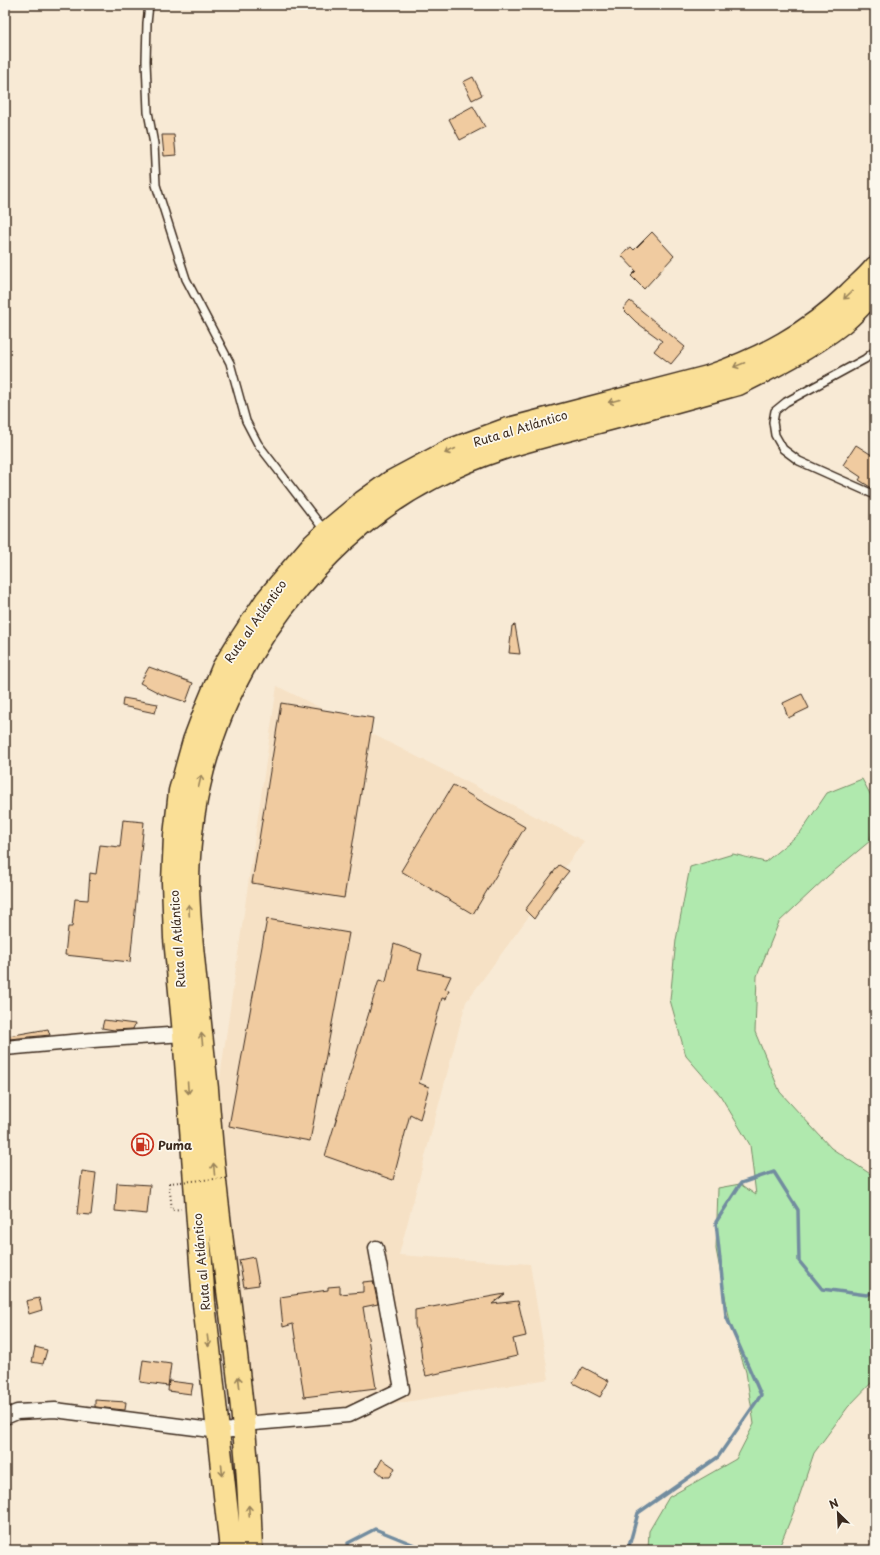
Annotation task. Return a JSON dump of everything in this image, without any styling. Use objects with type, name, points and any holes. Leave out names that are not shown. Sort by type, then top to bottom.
[{"type":"highway","name":"Ruta al Atlántico","points":[[231,1550],[204,1303],[184,1034],[175,938],[173,882],[175,836],[180,790],[194,741],[223,668],[266,601],[311,547],[363,502],[392,482],[451,450],[479,438],[708,377],[738,366],[769,352],[816,323],[835,308],[875,268]]},
{"type":"highway","name":"Ruta al Atlántico","points":[[251,1550],[244,1424],[218,1208],[191,937],[188,881],[191,835],[197,794],[208,747],[234,682],[255,646],[280,609],[324,558],[344,538],[375,513],[430,478],[489,452],[510,445],[738,384],[776,366],[805,349],[843,322],[875,290]]},
{"type":"highway","points":[[196,1207],[196,1203],[202,1198],[209,1198],[213,1203],[221,1286],[231,1317]]},
{"type":"street","points":[[5,1048],[184,1034]]},
{"type":"street","points":[[5,1417],[17,1412],[55,1410],[219,1431],[233,1430],[244,1424],[348,1415],[402,1389],[376,1248]]},
{"type":"lane","points":[[149,5],[146,53],[148,112],[154,144],[156,185],[186,279],[230,363],[246,421],[258,444],[327,532]]},
{"type":"lane","points":[[875,351],[865,360],[786,402],[775,412],[772,422],[775,435],[783,449],[799,461],[875,494]]},
{"type":"path","points":[[172,1210],[169,1183],[226,1178]]},
{"type":"shaded area","points":[[277,686],[584,841],[466,1002],[399,1255],[530,1264],[549,1379],[249,1427],[215,1112]]},
{"type":"green space","points":[[862,779],[875,803],[875,821],[870,841],[828,876],[779,922],[757,976],[755,1032],[780,1092],[831,1148],[875,1177],[875,1379],[848,1407],[814,1453],[796,1506],[778,1550],[648,1550],[649,1531],[669,1497],[736,1459],[754,1424],[746,1372],[730,1322],[716,1249],[718,1188],[740,1184],[756,1195],[750,1145],[720,1095],[686,1056],[670,1000],[676,940],[690,867],[733,854],[765,862],[800,833],[827,793]]},
{"type":"building","points":[[473,77],[482,95],[472,100],[463,82]]},
{"type":"building","points":[[473,106],[485,127],[460,140],[449,119]]},
{"type":"building","points":[[162,135],[174,135],[176,155],[164,156]]},
{"type":"building","points":[[652,232],[674,256],[644,289],[631,276],[636,271],[621,255],[631,247],[634,250]]},
{"type":"building","points":[[630,301],[685,347],[671,364],[654,351],[662,341],[636,322],[623,309]]},
{"type":"building","points":[[856,445],[875,457],[875,490],[859,480],[861,477],[843,465]]},
{"type":"building","points":[[515,625],[520,654],[509,653],[512,626]]},
{"type":"building","points":[[149,667],[193,683],[186,702],[161,694],[140,683]]},
{"type":"building","points":[[802,694],[809,708],[788,718],[783,703]]},
{"type":"building","points":[[123,698],[158,704],[155,713],[122,706]]},
{"type":"building","points":[[281,703],[373,718],[344,898],[252,883]]},
{"type":"building","points":[[453,785],[525,827],[473,914],[401,871]]},
{"type":"building","points":[[123,820],[144,822],[130,962],[65,955],[68,927],[72,927],[75,899],[88,900],[90,873],[96,874],[100,845],[120,847]]},
{"type":"building","points":[[559,865],[569,871],[552,892],[534,919],[525,910]]},
{"type":"building","points":[[267,919],[349,933],[310,1141],[229,1126]]},
{"type":"building","points":[[394,944],[422,954],[418,969],[451,976],[445,989],[449,990],[446,999],[442,998],[419,1083],[429,1087],[420,1119],[410,1114],[393,1180],[325,1156],[379,980],[386,982]]},
{"type":"building","points":[[104,1020],[135,1024],[133,1029],[114,1030],[102,1028]]},
{"type":"building","points":[[48,1029],[50,1035],[9,1039],[8,1036]]},
{"type":"building","points":[[82,1171],[96,1173],[91,1215],[77,1214]]},
{"type":"building","points":[[117,1183],[150,1185],[147,1214],[115,1211]]},
{"type":"building","points":[[254,1257],[259,1285],[244,1287],[239,1260]]},
{"type":"building","points":[[373,1281],[378,1304],[363,1307],[376,1388],[304,1397],[293,1324],[283,1327],[280,1297],[328,1290],[328,1287],[340,1286],[340,1294],[363,1292],[363,1282]]},
{"type":"building","points":[[505,1294],[492,1304],[518,1301],[526,1336],[513,1339],[517,1356],[426,1376],[422,1361],[420,1342],[415,1325],[415,1310]]},
{"type":"building","points":[[39,1298],[42,1310],[29,1314],[26,1301]]},
{"type":"building","points":[[35,1347],[47,1350],[43,1364],[32,1362]]},
{"type":"building","points":[[143,1360],[171,1364],[168,1386],[140,1382]]},
{"type":"building","points":[[583,1367],[609,1381],[600,1397],[573,1383]]},
{"type":"building","points":[[169,1381],[193,1384],[191,1394],[168,1391]]},
{"type":"building","points":[[95,1400],[126,1402],[125,1410],[95,1407]]},
{"type":"building","points":[[382,1459],[395,1468],[390,1477],[384,1477],[376,1470]]},
{"type":"waterway","points":[[628,1550],[638,1513],[718,1457],[761,1395],[726,1316],[716,1222],[741,1183],[774,1172],[798,1210],[799,1261],[822,1289],[867,1295],[875,1291]]},
{"type":"waterway","points":[[349,1550],[348,1543],[375,1529],[412,1544],[421,1550]]},
{"type":"place","name":"Puma","points":[[143,1145]]}]
